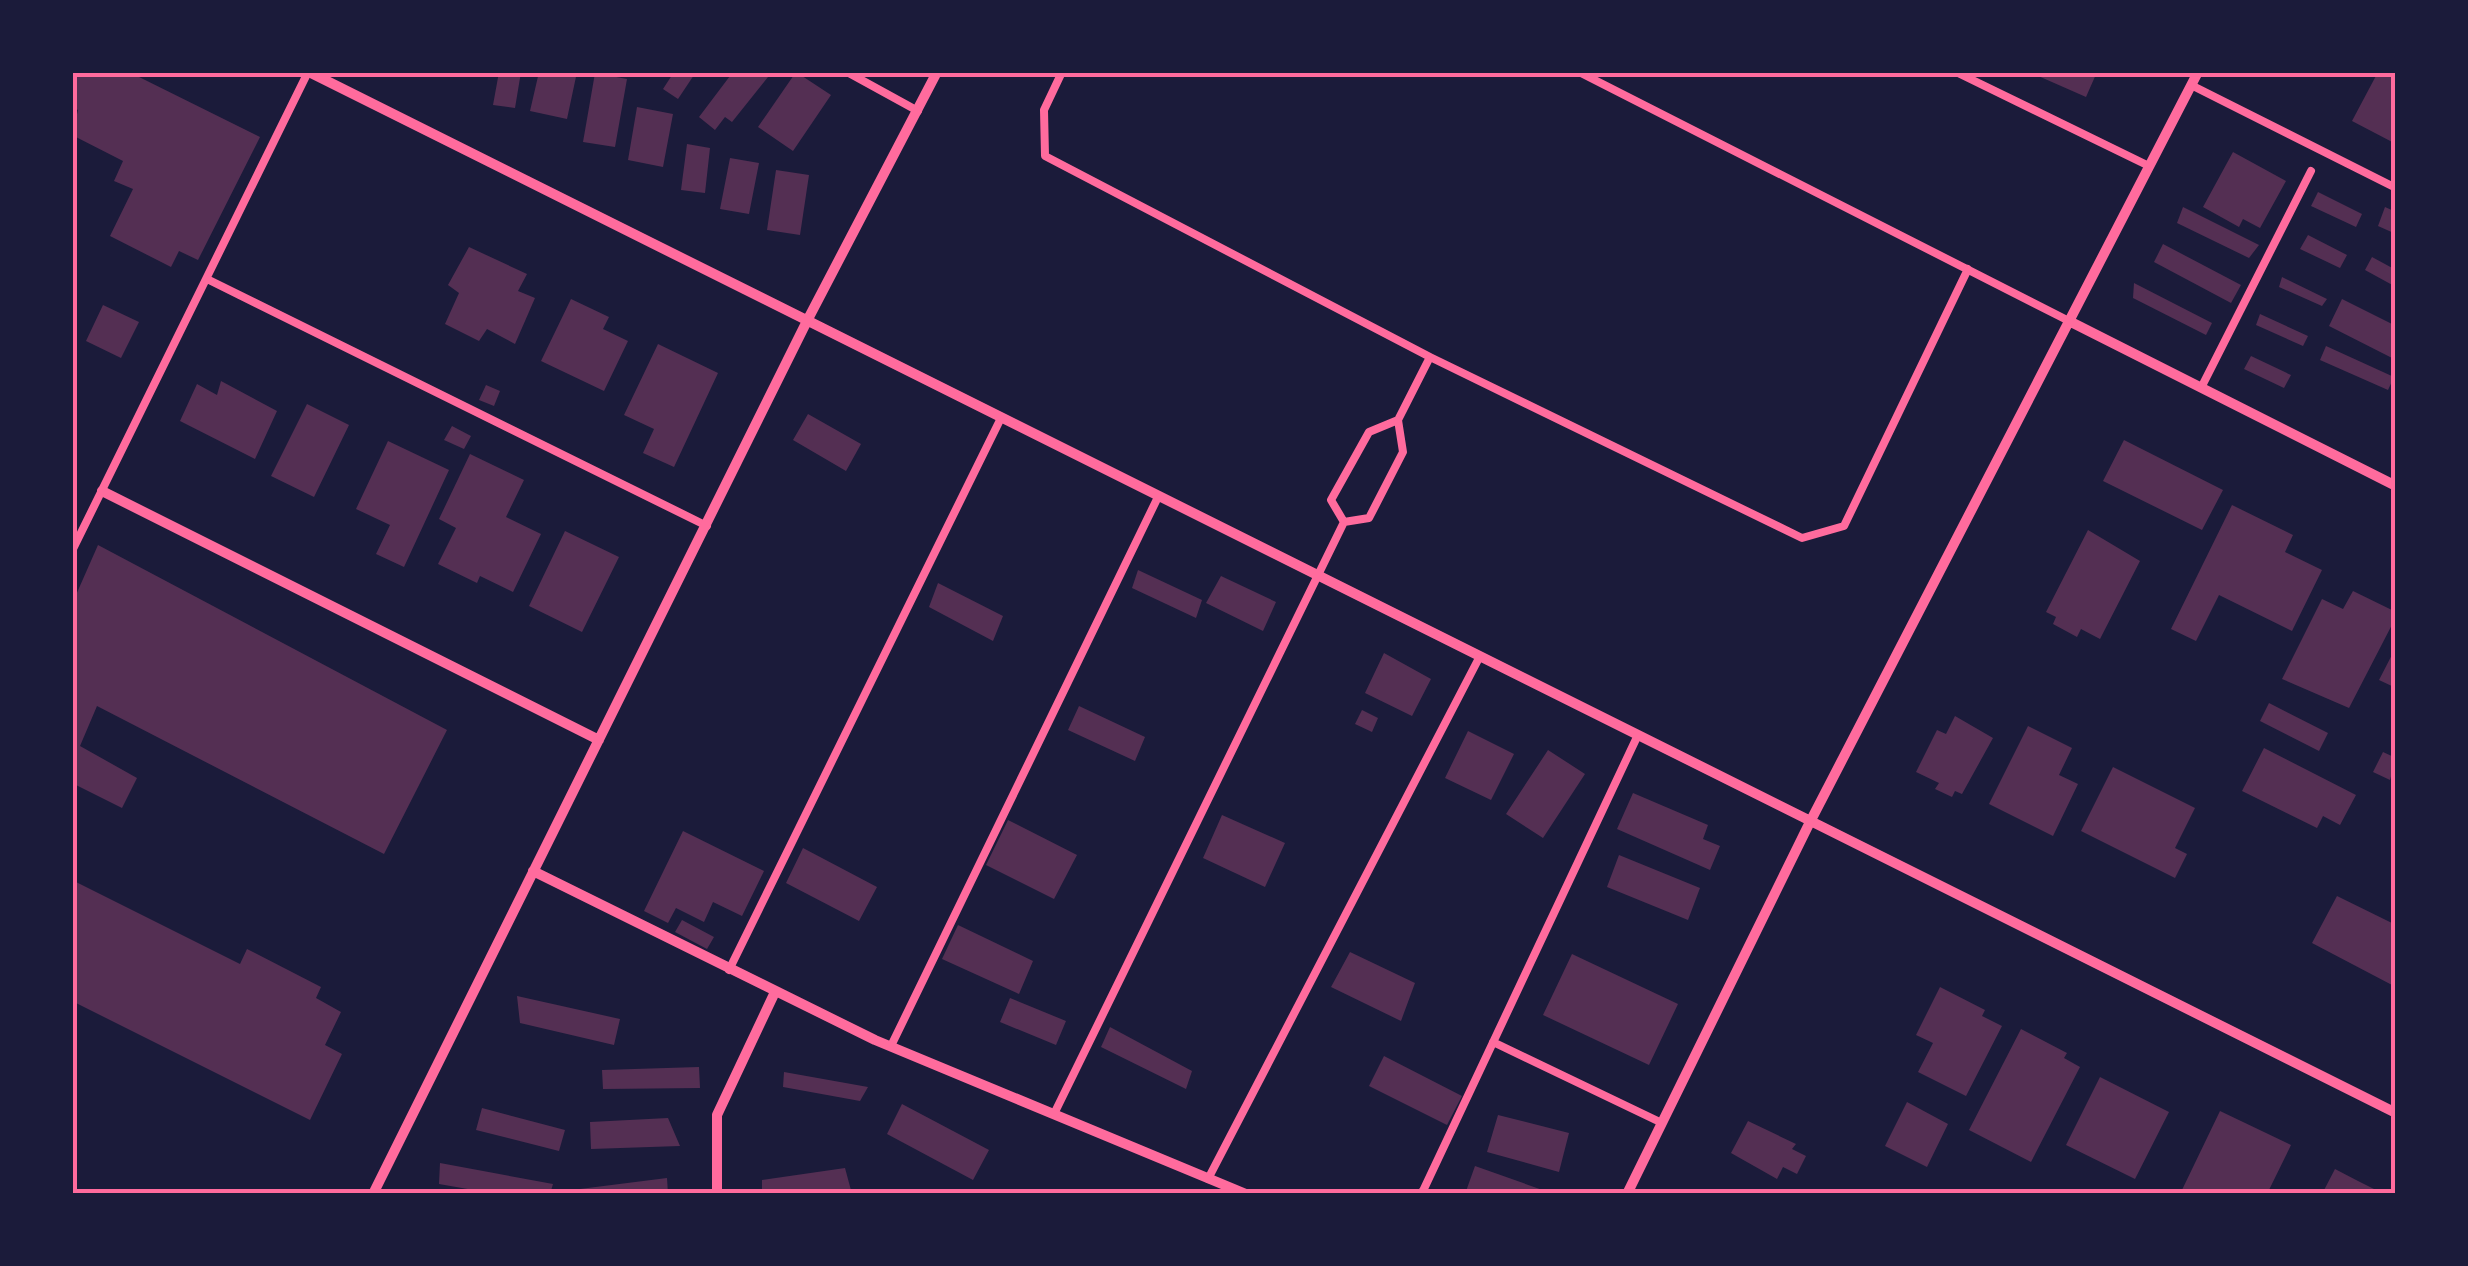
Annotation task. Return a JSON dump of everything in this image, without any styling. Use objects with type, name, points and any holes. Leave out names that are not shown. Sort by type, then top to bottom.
[{"type":"street","points":[[308,72],[1809,824],[2396,1113]]},
{"type":"street","points":[[372,1194],[807,321],[937,72]]},
{"type":"street","points":[[1627,1194],[1809,824],[2198,72]]},
{"type":"street","points":[[2069,321],[2392,484]]},
{"type":"street","points":[[102,491],[599,740]]},
{"type":"street","points":[[533,870],[729,970],[891,1046],[1246,1194]]},
{"type":"street","points":[[717,1194],[717,1115],[775,992]]},
{"type":"lane","points":[[72,550],[308,72]]},
{"type":"lane","points":[[846,72],[918,111]]},
{"type":"lane","points":[[1062,72],[1044,110],[1045,156],[1430,357],[1802,538],[1844,526],[1968,270]]},
{"type":"lane","points":[[1579,72],[2069,321]]},
{"type":"lane","points":[[1956,72],[2149,166]]},
{"type":"lane","points":[[2190,85],[2396,188]]},
{"type":"lane","points":[[2202,388],[2312,171]]},
{"type":"lane","points":[[206,279],[707,526]]},
{"type":"lane","points":[[1344,522],[1369,518],[1403,452],[1398,420],[1430,357]]},
{"type":"lane","points":[[729,970],[1001,418]]},
{"type":"lane","points":[[1344,522],[1331,500],[1369,432],[1398,420]]},
{"type":"lane","points":[[2392,484],[2396,471]]},
{"type":"lane","points":[[891,1046],[1158,496]]},
{"type":"lane","points":[[1054,1114],[1320,578],[1344,522]]},
{"type":"lane","points":[[1208,1179],[1479,658]]},
{"type":"lane","points":[[1421,1193],[1638,738]]},
{"type":"lane","points":[[1493,1042],[1662,1124]]},
{"type":"building","points":[[72,72],[129,72],[260,137],[198,260],[179,251],[171,267],[110,236],[133,189],[114,181],[123,161],[72,135],[78,110],[72,107]]},
{"type":"building","points":[[499,72],[521,72],[515,108],[493,105]]},
{"type":"building","points":[[539,72],[577,72],[567,119],[530,111]]},
{"type":"building","points":[[674,72],[696,72],[678,99],[663,89]]},
{"type":"building","points":[[733,72],[772,72],[732,122],[725,117],[715,130],[699,117]]},
{"type":"building","points":[[796,72],[831,95],[793,151],[758,127]]},
{"type":"building","points":[[2029,72],[2097,72],[2086,97]]},
{"type":"building","points":[[2378,72],[2396,72],[2396,144],[2352,121]]},
{"type":"building","points":[[595,73],[627,79],[615,147],[583,142]]},
{"type":"building","points":[[637,107],[673,114],[663,167],[628,160]]},
{"type":"building","points":[[687,144],[710,148],[705,193],[681,190]]},
{"type":"building","points":[[2233,152],[2286,181],[2260,228],[2243,219],[2239,227],[2203,207]]},
{"type":"building","points":[[730,158],[759,163],[749,214],[720,209]]},
{"type":"building","points":[[776,170],[809,175],[800,235],[767,230]]},
{"type":"building","points":[[2318,192],[2362,214],[2356,227],[2311,206]]},
{"type":"building","points":[[2183,207],[2259,245],[2249,258],[2177,223]]},
{"type":"building","points":[[2385,207],[2396,212],[2396,234],[2378,226]]},
{"type":"building","points":[[2308,235],[2347,255],[2340,268],[2300,249]]},
{"type":"building","points":[[2163,244],[2241,285],[2231,303],[2154,262]]},
{"type":"building","points":[[469,247],[527,274],[518,291],[535,298],[515,344],[487,329],[479,341],[445,324],[459,293],[448,285]]},
{"type":"building","points":[[2372,257],[2396,270],[2396,287],[2365,270]]},
{"type":"building","points":[[2282,277],[2327,299],[2322,306],[2279,287]]},
{"type":"building","points":[[2134,283],[2212,323],[2206,335],[2133,298]]},
{"type":"building","points":[[571,299],[609,317],[603,329],[628,341],[604,391],[541,361]]},
{"type":"building","points":[[2342,299],[2396,326],[2396,360],[2329,326]]},
{"type":"building","points":[[103,305],[139,322],[121,358],[86,341]]},
{"type":"building","points":[[2260,314],[2308,336],[2303,346],[2256,325]]},
{"type":"building","points":[[658,344],[718,373],[674,467],[643,453],[654,429],[624,415]]},
{"type":"building","points":[[2326,346],[2394,377],[2388,390],[2320,360]]},
{"type":"building","points":[[2251,356],[2291,375],[2284,388],[2244,369]]},
{"type":"building","points":[[221,381],[277,411],[255,459],[180,421],[197,384],[217,395]]},
{"type":"building","points":[[486,385],[500,391],[494,406],[479,400]]},
{"type":"building","points":[[307,404],[349,425],[314,497],[271,476]]},
{"type":"building","points":[[808,414],[861,444],[846,471],[793,440]]},
{"type":"building","points":[[452,426],[471,436],[464,449],[444,440]]},
{"type":"building","points":[[2124,440],[2223,490],[2202,530],[2103,481]]},
{"type":"building","points":[[388,441],[449,470],[404,567],[376,554],[390,525],[356,509]]},
{"type":"building","points":[[470,454],[524,480],[506,517],[541,534],[513,592],[480,576],[477,583],[438,564],[456,528],[439,519]]},
{"type":"building","points":[[2232,505],[2293,535],[2285,552],[2322,570],[2292,631],[2219,595],[2196,641],[2171,629]]},
{"type":"building","points":[[2088,530],[2140,561],[2100,639],[2081,629],[2077,637],[2053,624],[2056,617],[2046,612]]},
{"type":"building","points":[[565,531],[619,557],[582,632],[529,606]]},
{"type":"building","points":[[98,545],[447,730],[384,854],[97,706],[80,746],[137,778],[122,808],[72,783],[72,604]]},
{"type":"building","points":[[1138,570],[1202,600],[1196,618],[1132,588]]},
{"type":"building","points":[[1221,576],[1276,602],[1263,631],[1206,603]]},
{"type":"building","points":[[938,583],[1003,616],[993,641],[929,607]]},
{"type":"building","points":[[2353,591],[2396,612],[2396,617],[2349,708],[2282,679],[2322,599],[2343,609]]},
{"type":"building","points":[[2396,647],[2396,688],[2379,680]]},
{"type":"building","points":[[1384,653],[1431,679],[1412,716],[1365,693]]},
{"type":"building","points":[[2269,703],[2328,733],[2319,751],[2260,721]]},
{"type":"building","points":[[1079,706],[1145,737],[1135,761],[1068,730]]},
{"type":"building","points":[[1362,710],[1378,718],[1372,732],[1355,724]]},
{"type":"building","points":[[1955,716],[1993,738],[1962,794],[1955,791],[1952,797],[1935,789],[1939,783],[1916,772],[1937,730],[1946,734]]},
{"type":"building","points":[[2028,726],[2072,748],[2059,775],[2078,784],[2053,836],[1989,804]]},
{"type":"building","points":[[1468,731],[1514,754],[1491,800],[1445,778]]},
{"type":"building","points":[[2264,748],[2356,795],[2340,825],[2323,816],[2317,828],[2242,791]]},
{"type":"building","points":[[1548,750],[1585,774],[1543,838],[1506,814]]},
{"type":"building","points":[[2383,752],[2396,758],[2390,780],[2373,772]]},
{"type":"building","points":[[2113,767],[2195,808],[2175,848],[2187,854],[2175,878],[2081,831]]},
{"type":"building","points":[[1633,793],[1708,825],[1703,839],[1720,846],[1710,870],[1617,829]]},
{"type":"building","points":[[1222,815],[1285,843],[1265,887],[1203,858]]},
{"type":"building","points":[[1008,820],[1077,855],[1054,899],[986,865]]},
{"type":"building","points":[[683,831],[764,871],[742,916],[713,902],[704,922],[676,908],[668,923],[644,911]]},
{"type":"building","points":[[803,848],[877,887],[859,921],[786,883]]},
{"type":"building","points":[[1619,855],[1700,888],[1688,920],[1607,887]]},
{"type":"building","points":[[72,880],[240,964],[247,949],[321,987],[316,998],[341,1012],[325,1045],[342,1054],[310,1120],[72,1001]]},
{"type":"building","points":[[2337,896],[2396,925],[2392,985],[2312,943]]},
{"type":"building","points":[[682,920],[714,937],[707,949],[675,932]]},
{"type":"building","points":[[958,925],[1033,961],[1019,994],[942,959]]},
{"type":"building","points":[[1350,952],[1415,983],[1401,1021],[1331,987]]},
{"type":"building","points":[[1572,954],[1678,1004],[1649,1065],[1543,1015]]},
{"type":"building","points":[[1940,987],[1985,1010],[1982,1016],[2002,1026],[1966,1096],[1918,1072],[1933,1043],[1916,1035]]},
{"type":"building","points":[[517,996],[620,1019],[614,1045],[520,1023]]},
{"type":"building","points":[[1010,998],[1066,1021],[1056,1045],[1000,1022]]},
{"type":"building","points":[[1110,1027],[1192,1071],[1186,1089],[1101,1047]]},
{"type":"building","points":[[2021,1029],[2067,1053],[2064,1058],[2080,1067],[2031,1162],[1969,1130]]},
{"type":"building","points":[[1384,1056],[1462,1096],[1447,1125],[1369,1086]]},
{"type":"building","points":[[699,1067],[700,1088],[603,1089],[602,1070]]},
{"type":"building","points":[[784,1072],[868,1087],[860,1101],[783,1087]]},
{"type":"building","points":[[2100,1077],[2169,1112],[2135,1179],[2066,1145]]},
{"type":"building","points":[[1907,1102],[1948,1124],[1927,1167],[1885,1146]]},
{"type":"building","points":[[902,1104],[989,1150],[973,1180],[887,1134]]},
{"type":"building","points":[[482,1108],[565,1130],[559,1151],[476,1130]]},
{"type":"building","points":[[2220,1111],[2291,1145],[2267,1194],[2181,1192]]},
{"type":"building","points":[[1498,1115],[1569,1133],[1559,1172],[1487,1152]]},
{"type":"building","points":[[668,1118],[680,1146],[591,1149],[590,1122]]},
{"type":"building","points":[[1748,1121],[1796,1144],[1792,1149],[1806,1156],[1797,1174],[1783,1167],[1777,1179],[1731,1153]]},
{"type":"building","points":[[440,1163],[553,1184],[550,1194],[496,1194],[439,1184]]},
{"type":"building","points":[[1475,1166],[1551,1193],[1551,1194],[1465,1194]]},
{"type":"building","points":[[845,1168],[852,1194],[762,1194],[762,1180]]},
{"type":"building","points":[[2335,1169],[2358,1181],[2384,1194],[2322,1194]]},
{"type":"building","points":[[667,1178],[668,1194],[564,1194],[564,1191]]}]
